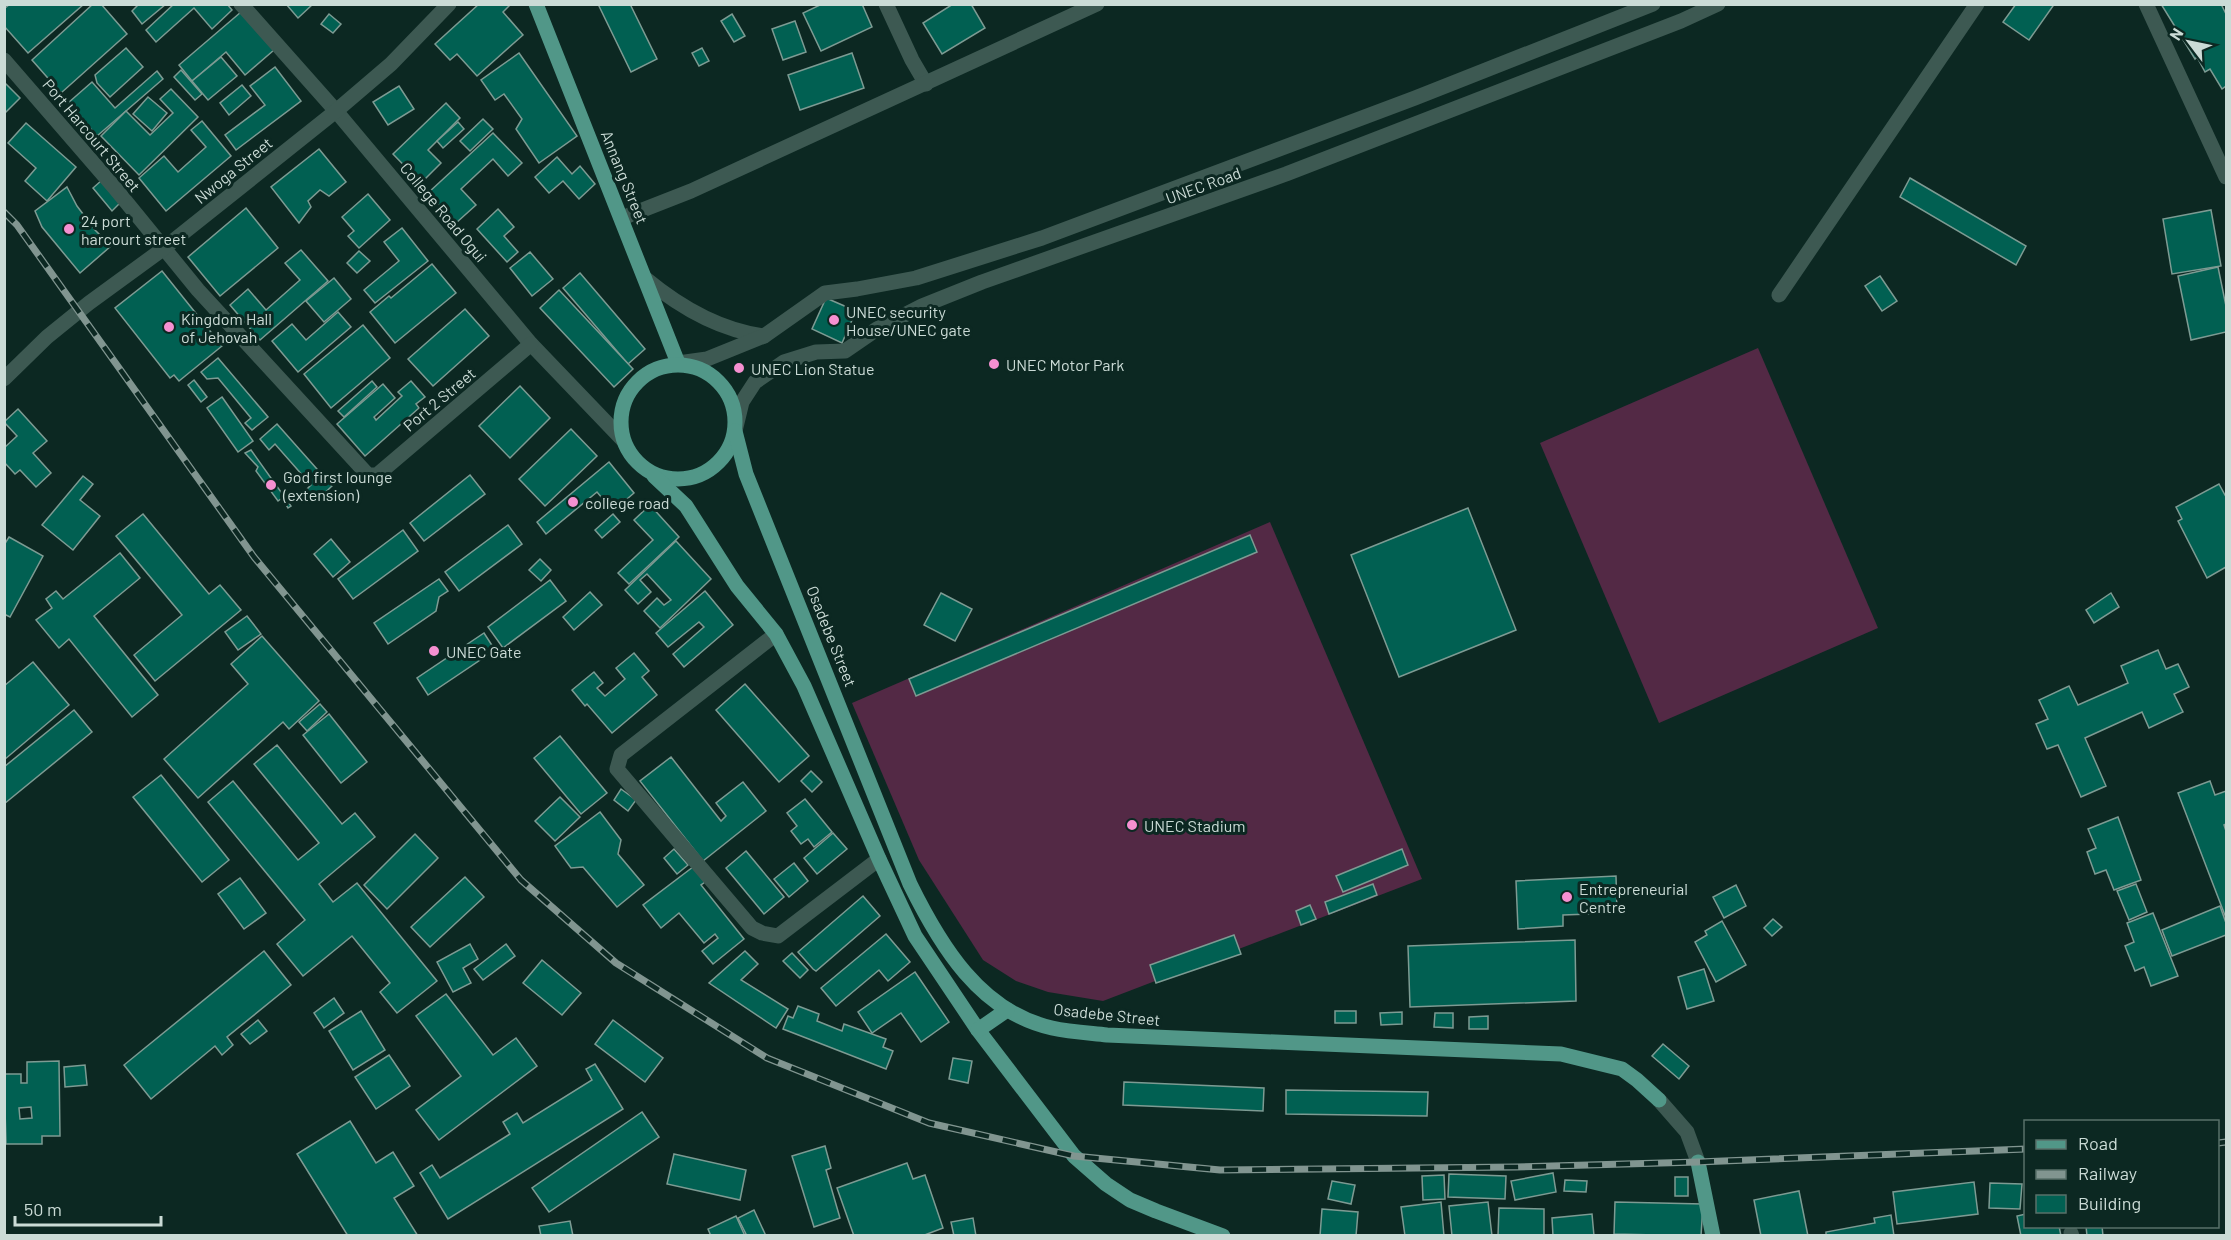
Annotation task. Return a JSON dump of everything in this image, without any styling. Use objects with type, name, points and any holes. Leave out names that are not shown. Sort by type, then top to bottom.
[{"type":"main road","name":"Annang Street","points":[[536,4],[678,363]]},
{"type":"main road","points":[[654,476],[672,480],[690,479],[706,473],[720,462],[730,446],[735,431],[735,413],[730,396],[719,382],[705,371],[678,363],[655,369],[640,379],[629,392],[622,407],[620,425],[623,440],[629,454],[639,466],[654,476],[686,506],[737,585],[776,634],[804,686],[915,936],[978,1030],[1074,1156],[1106,1184],[1130,1200],[1223,1236]]},
{"type":"main road","name":"Osadebe Street","points":[[735,431],[746,474],[826,669],[910,884],[935,932],[954,960],[982,991],[1007,1010],[1051,1028],[1107,1035],[1561,1054],[1622,1069],[1659,1100]]},
{"type":"main road","points":[[978,1030],[1007,1010]]},
{"type":"main road","points":[[1698,1162],[1713,1236]]},
{"type":"street","name":"College Road Ogui","points":[[241,4],[336,111],[531,344],[623,440]]},
{"type":"street","name":"Nwoga Street","points":[[4,379],[47,337],[89,303],[163,249],[336,111],[391,64],[449,4]]},
{"type":"street","points":[[886,4],[926,84]]},
{"type":"street","points":[[621,218],[691,191],[1097,4]]},
{"type":"street","name":"UNEC Road","points":[[678,363],[707,358],[764,336],[825,293],[916,278],[1041,238],[1279,149],[1653,4]]},
{"type":"street","name":"UNEC Road","points":[[735,431],[742,402],[755,382],[784,362],[816,352],[845,351],[877,330],[922,306],[982,282],[1286,174],[1681,21],[1718,4]]},
{"type":"street","points":[[1779,295],[1977,4]]},
{"type":"street","points":[[2146,4],[2226,177]]},
{"type":"street","name":"Port Harcourt Street","points":[[4,60],[163,249],[368,475]]},
{"type":"street","points":[[1279,149],[1286,174]]},
{"type":"street","points":[[646,279],[682,306],[702,317],[739,331],[764,336]]},
{"type":"street","name":"Port 2 Street","points":[[368,475],[377,475],[531,344]]},
{"type":"street","points":[[776,634],[621,755],[617,769],[752,928],[762,933],[778,936],[879,859]]},
{"type":"street","points":[[1659,1100],[1688,1132],[1698,1162]]},
{"type":"shaded area","points":[[1758,348],[1878,628],[1659,723],[1540,443]]},
{"type":"shaded area","points":[[1270,522],[1422,879],[1103,1001],[1048,992],[1016,981],[983,960],[919,860],[852,703]]},
{"type":"building","points":[[10,4],[84,4],[28,53],[4,26],[4,9]]},
{"type":"building","points":[[93,4],[101,4],[127,34],[61,93],[32,60]]},
{"type":"building","points":[[139,4],[166,4],[142,24],[132,11]]},
{"type":"building","points":[[174,4],[227,4],[232,10],[212,29],[194,8],[156,42],[146,30]]},
{"type":"building","points":[[286,4],[313,4],[298,18]]},
{"type":"building","points":[[479,4],[511,4],[503,12],[523,35],[477,76],[457,54],[450,60],[435,44]]},
{"type":"building","points":[[598,4],[630,4],[657,59],[631,72]]},
{"type":"building","points":[[822,4],[862,4],[872,27],[821,51],[803,13]]},
{"type":"building","points":[[953,4],[971,4],[985,28],[942,54],[923,23]]},
{"type":"building","points":[[2016,4],[2050,4],[2053,6],[2029,40],[2003,22]]},
{"type":"building","points":[[2161,4],[2221,4],[2226,14],[2226,86],[2222,89],[2210,69],[2205,72]]},
{"type":"building","points":[[241,12],[274,50],[245,75],[226,52],[192,81],[179,65]]},
{"type":"building","points":[[329,14],[341,24],[333,33],[321,24]]},
{"type":"building","points":[[732,14],[745,36],[734,42],[721,21]]},
{"type":"building","points":[[795,21],[806,52],[783,60],[772,29]]},
{"type":"building","points":[[126,48],[143,67],[110,97],[97,83],[95,75]]},
{"type":"building","points":[[702,48],[709,61],[699,66],[692,53]]},
{"type":"building","points":[[519,53],[577,136],[539,163],[516,129],[522,119],[504,94],[495,100],[481,80]]},
{"type":"building","points":[[852,53],[864,88],[800,110],[788,75]]},
{"type":"building","points":[[221,57],[237,76],[208,100],[192,81]]},
{"type":"building","points":[[275,67],[301,101],[236,150],[225,135],[265,105],[250,86]]},
{"type":"building","points":[[181,70],[202,94],[195,100],[174,77]]},
{"type":"building","points":[[157,71],[163,79],[97,136],[68,103],[92,82],[115,108]]},
{"type":"building","points":[[4,82],[20,98],[4,114]]},
{"type":"building","points":[[242,85],[251,96],[229,115],[220,103]]},
{"type":"building","points":[[399,86],[414,109],[388,125],[373,102]]},
{"type":"building","points":[[171,89],[198,117],[139,175],[101,136],[126,111],[150,135],[173,113],[160,99]]},
{"type":"building","points":[[148,97],[167,113],[152,131],[133,114]]},
{"type":"building","points":[[446,103],[460,118],[428,150],[441,163],[421,183],[393,154]]},
{"type":"building","points":[[483,119],[493,129],[470,151],[460,141]]},
{"type":"building","points":[[202,121],[231,156],[166,211],[139,178],[164,156],[178,172],[206,147],[191,130]]},
{"type":"building","points":[[458,122],[464,129],[443,148],[437,141]]},
{"type":"building","points":[[26,123],[76,167],[47,201],[25,181],[36,168],[8,143]]},
{"type":"building","points":[[493,133],[522,163],[508,176],[493,159],[461,189],[476,205],[456,223],[428,193]]},
{"type":"building","points":[[319,149],[346,182],[329,196],[320,190],[308,201],[311,207],[299,223],[271,187]]},
{"type":"building","points":[[557,157],[572,174],[580,166],[595,184],[579,199],[563,181],[549,193],[535,177]]},
{"type":"building","points":[[1910,178],[2026,246],[2016,265],[1900,197]]},
{"type":"building","points":[[102,180],[121,202],[112,211],[93,188]]},
{"type":"building","name":"24 port harcourt street","points":[[67,187],[77,206],[95,230],[111,246],[80,273],[42,227],[35,211]]},
{"type":"building","points":[[368,194],[390,220],[359,248],[348,236],[354,231],[342,217]]},
{"type":"building","points":[[246,208],[278,248],[220,296],[188,257]]},
{"type":"building","points":[[498,209],[514,227],[504,236],[518,252],[507,262],[477,229]]},
{"type":"building","points":[[2211,210],[2221,266],[2172,274],[2163,219]]},
{"type":"building","points":[[402,228],[428,261],[375,303],[364,290],[399,261],[384,242]]},
{"type":"building","points":[[301,250],[328,281],[260,340],[230,305],[248,289],[266,310],[300,280],[285,263]]},
{"type":"building","points":[[359,251],[370,261],[357,273],[347,263]]},
{"type":"building","points":[[530,252],[553,279],[532,296],[510,268]]},
{"type":"building","points":[[432,264],[456,293],[395,343],[370,312]]},
{"type":"building","points":[[2218,267],[2226,306],[2226,332],[2191,340],[2178,276]]},
{"type":"building","name":"Kingdom Hall of Jehovah","points":[[162,271],[222,346],[179,381],[174,375],[170,378],[115,308]]},
{"type":"building","points":[[580,273],[645,349],[628,364],[563,288]]},
{"type":"building","points":[[1880,276],[1897,301],[1882,311],[1865,286]]},
{"type":"building","points":[[334,278],[351,299],[324,322],[306,301]]},
{"type":"building","points":[[559,290],[633,369],[614,387],[540,308]]},
{"type":"building","name":"UNEC security House/UNEC gate","points":[[826,298],[856,311],[842,343],[812,329]]},
{"type":"building","points":[[465,309],[489,336],[433,386],[408,359]]},
{"type":"building","points":[[338,312],[351,327],[298,372],[272,341],[292,324],[306,340]]},
{"type":"building","points":[[363,325],[390,358],[331,408],[304,374]]},
{"type":"building","points":[[218,358],[268,417],[252,430],[245,423],[251,418],[218,378],[207,379],[201,372]]},
{"type":"building","points":[[194,380],[207,397],[201,402],[188,385]]},
{"type":"building","points":[[372,381],[377,387],[344,417],[338,411]]},
{"type":"building","points":[[411,381],[425,397],[416,404],[419,408],[365,456],[337,424],[383,384],[395,398],[374,417],[376,420],[402,396],[398,392]]},
{"type":"building","points":[[520,386],[550,418],[510,458],[479,426]]},
{"type":"building","points":[[222,397],[253,441],[238,452],[207,408]]},
{"type":"building","points":[[18,409],[47,441],[33,453],[51,473],[36,487],[20,470],[15,474],[4,462],[4,448],[17,436],[4,422]]},
{"type":"building","points":[[277,424],[332,486],[315,502],[305,491],[311,485],[275,444],[269,450],[260,439]]},
{"type":"building","points":[[571,429],[597,456],[545,506],[519,479]]},
{"type":"building","name":"God first lounge (extension)","points":[[251,450],[291,506],[288,508],[282,498],[278,501],[256,471],[258,467],[245,453]]},
{"type":"building","name":"college road","points":[[609,462],[634,493],[613,511],[597,492],[546,534],[537,522]]},
{"type":"building","points":[[470,475],[485,494],[424,541],[410,523]]},
{"type":"building","points":[[83,476],[93,484],[80,500],[100,516],[73,550],[42,525]]},
{"type":"building","points":[[2219,484],[2226,494],[2226,567],[2207,578],[2178,521],[2182,519],[2176,507]]},
{"type":"building","points":[[650,505],[679,537],[629,584],[618,573],[653,540],[634,520]]},
{"type":"building","points":[[1468,508],[1516,630],[1399,677],[1351,555]]},
{"type":"building","points":[[143,514],[209,594],[220,585],[241,610],[155,681],[134,655],[182,615],[116,536]]},
{"type":"building","points":[[613,514],[620,522],[602,538],[595,530]]},
{"type":"building","points":[[508,525],[522,544],[459,591],[445,572]]},
{"type":"building","points":[[403,530],[418,551],[353,599],[338,579]]},
{"type":"building","points":[[1250,535],[1257,552],[916,696],[909,679]]},
{"type":"building","points":[[9,537],[43,556],[10,617],[4,614],[4,545]]},
{"type":"building","points":[[331,539],[350,562],[333,577],[314,554]]},
{"type":"building","points":[[676,541],[711,579],[660,628],[644,611],[657,598],[664,605],[671,600],[647,574],[640,580],[651,592],[638,604],[625,590]]},
{"type":"building","points":[[120,553],[140,578],[94,616],[158,695],[132,717],[69,639],[59,648],[36,620],[52,608],[46,599],[56,591],[63,599]]},
{"type":"building","points":[[540,559],[551,570],[541,581],[529,570]]},
{"type":"building","points":[[439,579],[448,591],[439,597],[436,611],[388,644],[374,623]]},
{"type":"building","points":[[550,580],[566,601],[503,648],[488,627]]},
{"type":"building","points":[[705,591],[733,625],[684,667],[673,654],[704,627],[699,622],[668,647],[656,633]]},
{"type":"building","points":[[590,592],[602,605],[574,630],[563,617]]},
{"type":"building","points":[[941,593],[972,609],[955,641],[924,625]]},
{"type":"building","points":[[2111,593],[2119,607],[2094,623],[2086,610]]},
{"type":"building","points":[[247,616],[261,634],[238,650],[225,632]]},
{"type":"building","points":[[484,633],[495,650],[428,695],[417,678]]},
{"type":"building","points":[[262,636],[319,701],[289,729],[283,722],[198,798],[164,759],[248,684],[231,664]]},
{"type":"building","points":[[2158,650],[2166,669],[2178,664],[2189,687],[2174,694],[2183,712],[2149,728],[2142,712],[2085,738],[2106,786],[2081,797],[2058,745],[2047,749],[2036,724],[2048,719],[2039,700],[2069,686],[2078,705],[2128,683],[2121,666]]},
{"type":"building","points":[[634,653],[649,671],[642,677],[657,695],[612,733],[572,690],[594,672],[603,683],[597,688],[605,696],[625,679],[616,668]]},
{"type":"building","points":[[33,662],[69,705],[4,760],[4,686]]},
{"type":"building","points":[[745,684],[809,756],[779,782],[716,710]]},
{"type":"building","points":[[320,704],[327,712],[307,731],[299,722]]},
{"type":"building","points":[[74,710],[92,732],[4,804],[4,767]]},
{"type":"building","points":[[329,714],[367,762],[341,783],[303,735]]},
{"type":"building","points":[[560,736],[607,793],[581,814],[534,758]]},
{"type":"building","points":[[277,745],[342,824],[355,813],[375,837],[319,884],[333,902],[357,883],[437,981],[397,1013],[380,992],[390,983],[352,936],[303,976],[277,944],[305,920],[208,802],[233,781],[298,860],[319,843],[254,764]]},
{"type":"building","points":[[671,757],[721,821],[726,816],[716,803],[743,782],[766,811],[703,861],[640,781]]},
{"type":"building","points":[[811,771],[822,782],[812,792],[801,781]]},
{"type":"building","points":[[161,775],[229,860],[202,882],[133,797]]},
{"type":"building","points":[[2210,781],[2215,795],[2226,791],[2226,824],[2224,825],[2226,831],[2226,918],[2178,793]]},
{"type":"building","points":[[621,789],[636,800],[628,811],[614,800]]},
{"type":"building","points":[[560,797],[580,817],[555,841],[535,821]]},
{"type":"building","points":[[805,799],[832,832],[814,847],[808,839],[801,844],[791,831],[797,826],[787,813]]},
{"type":"building","points":[[600,812],[621,840],[618,854],[644,885],[617,907],[583,867],[571,868],[555,846]]},
{"type":"building","points":[[2118,817],[2141,880],[2114,890],[2106,870],[2095,874],[2087,852],[2096,848],[2088,829]]},
{"type":"building","points":[[833,833],[847,849],[817,874],[804,858]]},
{"type":"building","points":[[415,834],[438,858],[387,909],[364,885]]},
{"type":"building","points":[[674,849],[688,865],[677,874],[664,858]]},
{"type":"building","points":[[1402,849],[1408,865],[1343,892],[1336,876]]},
{"type":"building","points":[[746,851],[784,897],[764,914],[726,868]]},
{"type":"building","points":[[794,863],[808,881],[789,897],[774,879]]},
{"type":"building","points":[[693,867],[705,882],[701,885],[744,939],[713,964],[702,951],[718,938],[715,934],[704,943],[679,913],[661,928],[643,905]]},
{"type":"building","name":"Entrepreneurial Centre","points":[[1616,876],[1617,913],[1563,915],[1563,926],[1518,929],[1516,881]]},
{"type":"building","points":[[465,877],[484,897],[430,947],[411,927]]},
{"type":"building","points":[[240,878],[266,913],[244,929],[218,894]]},
{"type":"building","points":[[1373,884],[1377,895],[1329,914],[1325,902]]},
{"type":"building","points":[[2136,884],[2147,912],[2129,920],[2117,891]]},
{"type":"building","points":[[1736,885],[1746,906],[1724,918],[1713,897]]},
{"type":"building","points":[[863,896],[880,916],[816,971],[798,952]]},
{"type":"building","points":[[1310,905],[1316,919],[1301,925],[1296,911]]},
{"type":"building","points":[[2220,906],[2226,923],[2226,935],[2172,956],[2162,930]]},
{"type":"building","points":[[2153,913],[2178,976],[2151,986],[2144,967],[2135,971],[2125,946],[2134,942],[2127,923]]},
{"type":"building","points":[[1773,919],[1782,927],[1772,936],[1764,928]]},
{"type":"building","points":[[1722,921],[1746,965],[1716,982],[1695,942],[1707,935],[1705,931]]},
{"type":"building","points":[[886,934],[910,962],[888,981],[879,970],[836,1006],[821,988]]},
{"type":"building","points":[[1234,935],[1241,954],[1156,983],[1150,965]]},
{"type":"building","points":[[1575,940],[1576,1001],[1410,1007],[1408,946]]},
{"type":"building","points":[[470,944],[478,959],[463,968],[471,983],[453,992],[437,962]]},
{"type":"building","points":[[506,944],[515,956],[483,980],[474,969]]},
{"type":"building","points":[[264,951],[291,985],[227,1037],[233,1045],[222,1055],[215,1046],[151,1099],[124,1065]]},
{"type":"building","points":[[745,951],[758,964],[741,980],[788,1009],[776,1028],[709,983]]},
{"type":"building","points":[[792,953],[808,970],[800,978],[783,961]]},
{"type":"building","points":[[542,960],[581,993],[562,1015],[523,983]]},
{"type":"building","points":[[1704,969],[1714,1001],[1687,1009],[1678,977]]},
{"type":"building","points":[[915,972],[949,1022],[921,1042],[901,1013],[872,1033],[858,1012]]},
{"type":"building","points":[[446,994],[493,1055],[516,1038],[537,1066],[439,1140],[416,1110],[461,1076],[416,1016]]},
{"type":"building","points":[[334,998],[344,1013],[324,1028],[314,1013]]},
{"type":"building","points":[[798,1006],[819,1014],[817,1021],[842,1031],[844,1024],[886,1039],[883,1047],[893,1051],[886,1069],[783,1029],[788,1016],[793,1018]]},
{"type":"building","points":[[361,1011],[385,1050],[353,1070],[329,1031]]},
{"type":"building","points":[[1335,1011],[1356,1011],[1356,1023],[1335,1023]]},
{"type":"building","points":[[1402,1012],[1402,1024],[1381,1025],[1380,1013]]},
{"type":"building","points":[[1435,1013],[1453,1013],[1453,1028],[1434,1027]]},
{"type":"building","points":[[1488,1016],[1488,1029],[1469,1029],[1469,1017]]},
{"type":"building","points":[[258,1020],[267,1031],[250,1044],[241,1034]]},
{"type":"building","points":[[613,1020],[663,1058],[645,1082],[595,1044]]},
{"type":"building","points":[[1663,1044],[1689,1066],[1679,1079],[1652,1056]]},
{"type":"building","points":[[389,1055],[410,1086],[376,1109],[355,1077]]},
{"type":"building","points":[[953,1058],[972,1061],[968,1083],[949,1079]]},
{"type":"building","points":[[59,1061],[60,1136],[42,1136],[42,1144],[6,1144],[4,1074],[21,1074],[21,1083],[27,1083],[27,1062]],"holes":[[[31,1107],[32,1118],[20,1119],[19,1108]]]},
{"type":"building","points":[[595,1064],[623,1109],[448,1219],[420,1173],[432,1165],[440,1178],[510,1134],[503,1122],[517,1113],[523,1123],[592,1080],[586,1069]]},
{"type":"building","points":[[85,1065],[87,1085],[65,1087],[64,1067]]},
{"type":"building","points":[[1124,1082],[1264,1088],[1263,1111],[1123,1105]]},
{"type":"building","points":[[1286,1090],[1428,1092],[1427,1116],[1286,1114]]},
{"type":"building","points":[[642,1112],[659,1137],[549,1212],[532,1188]]},
{"type":"building","points":[[350,1121],[376,1163],[393,1152],[414,1186],[394,1198],[418,1236],[348,1236],[297,1154]]},
{"type":"building","points":[[825,1146],[831,1168],[826,1170],[840,1218],[814,1227],[792,1156]]},
{"type":"building","points":[[674,1154],[746,1170],[740,1200],[667,1184]]},
{"type":"building","points":[[907,1163],[913,1179],[925,1175],[943,1228],[922,1236],[854,1236],[837,1188]]},
{"type":"building","points":[[1553,1173],[1556,1192],[1515,1200],[1511,1181]]},
{"type":"building","points":[[1449,1174],[1506,1176],[1505,1199],[1448,1197]]},
{"type":"building","points":[[1444,1175],[1445,1199],[1423,1200],[1422,1176]]},
{"type":"building","points":[[1675,1177],[1688,1177],[1688,1196],[1675,1196]]},
{"type":"building","points":[[1565,1180],[1587,1181],[1586,1192],[1564,1191]]},
{"type":"building","points":[[1332,1181],[1355,1185],[1351,1204],[1328,1199]]},
{"type":"building","points":[[1974,1182],[1978,1214],[1897,1224],[1893,1192]]},
{"type":"building","points":[[1990,1183],[2022,1184],[2020,1209],[1989,1208]]},
{"type":"building","points":[[1799,1191],[1808,1236],[1761,1236],[1754,1200]]},
{"type":"building","points":[[1441,1202],[1444,1236],[1405,1236],[1401,1207]]},
{"type":"building","points":[[1488,1202],[1492,1236],[1452,1236],[1449,1206]]},
{"type":"building","points":[[1615,1202],[1703,1204],[1701,1236],[1614,1234]]},
{"type":"building","points":[[1499,1208],[1544,1209],[1544,1236],[1498,1236]]},
{"type":"building","points":[[1322,1209],[1358,1212],[1356,1236],[1320,1236]]},
{"type":"building","points":[[754,1210],[766,1236],[747,1236],[738,1218]]},
{"type":"building","points":[[1592,1214],[1594,1236],[1553,1236],[1552,1218]]},
{"type":"building","points":[[2024,1214],[2024,1228],[2059,1228],[2061,1236],[2021,1236],[2017,1216]]},
{"type":"building","points":[[1891,1215],[1894,1236],[1826,1236],[1826,1232],[1875,1223],[1874,1218]]},
{"type":"building","points":[[736,1216],[745,1236],[711,1236],[708,1229]]},
{"type":"building","points":[[973,1218],[976,1236],[954,1236],[951,1222]]},
{"type":"building","points":[[570,1221],[573,1236],[541,1236],[539,1226]]},
{"type":"building","points":[[2086,1228],[2102,1228],[2103,1236],[2087,1236]]},
{"type":"railway","points":[[4,212],[17,225],[254,557],[521,880],[616,963],[767,1058],[929,1123],[1074,1156],[1220,1170],[1516,1167],[2024,1149]]},
{"type":"railway","points":[[2219,1143],[2226,1142]]},
{"type":"place","name":"24 port harcourt street","points":[[69,229]]},
{"type":"place","name":"UNEC security House/UNEC gate","points":[[834,320]]},
{"type":"place","name":"Kingdom Hall of Jehovah","points":[[169,327]]},
{"type":"place","name":"UNEC Motor Park","points":[[994,364]]},
{"type":"place","name":"UNEC Lion Statue","points":[[739,368]]},
{"type":"place","name":"God first lounge (extension)","points":[[271,485]]},
{"type":"place","name":"college road","points":[[573,502]]},
{"type":"place","name":"UNEC Gate","points":[[434,651]]},
{"type":"place","name":"UNEC Stadium","points":[[1132,825]]},
{"type":"place","name":"Entrepreneurial Centre","points":[[1567,897]]}]
